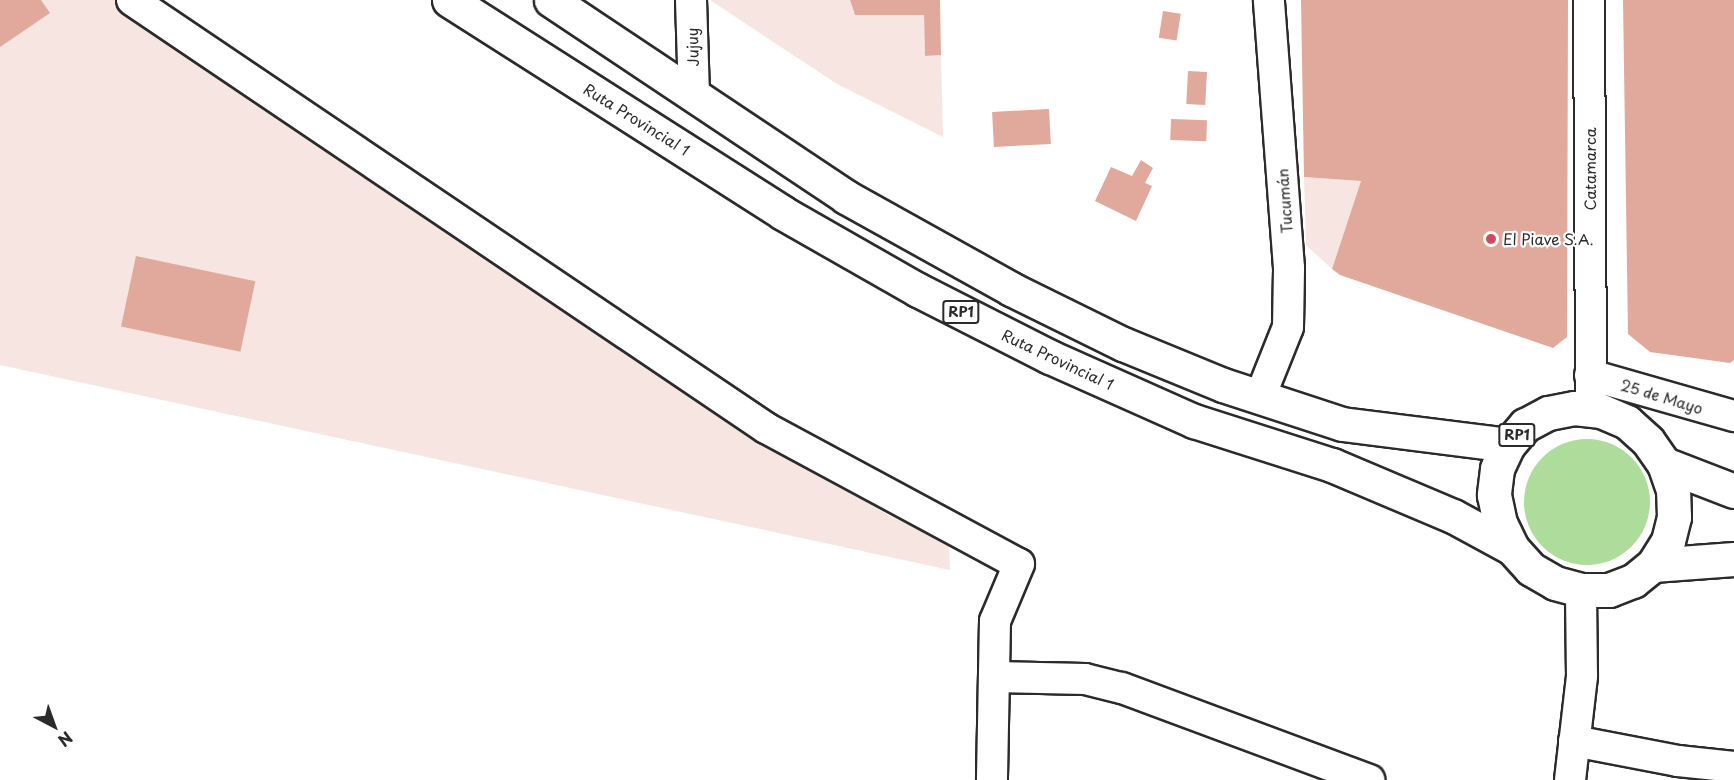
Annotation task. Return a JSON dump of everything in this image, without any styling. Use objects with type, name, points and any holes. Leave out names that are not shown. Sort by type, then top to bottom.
[{"type":"main road","name":"Ruta Provincial 1","points":[[449,0],[783,213],[928,295],[1050,357],[1194,421],[1332,465],[1453,516],[1512,548]]},
{"type":"main road","name":"RP1","points":[[551,0],[846,197],[1011,290],[1123,344],[1260,397],[1342,424],[1508,445]]},
{"type":"main road","name":"Ruta Provincial 1","points":[[1575,408],[1591,410],[1627,423],[1648,441],[1664,464],[1673,490],[1674,517],[1668,542],[1653,565],[1633,581],[1608,590],[1581,590],[1555,583],[1531,569],[1512,548],[1500,523],[1494,495],[1497,469],[1508,445],[1525,425],[1548,413],[1575,408]]},
{"type":"main road","points":[[1664,464],[1734,491]]},
{"type":"main road","points":[[1653,565],[1734,559]]},
{"type":"street","points":[[132,0],[766,428],[1018,564],[996,621],[992,780]]},
{"type":"street","name":"Jujuy","points":[[691,0],[694,94]]},
{"type":"street","name":"Tucumán","points":[[1260,397],[1288,327],[1289,267],[1269,0]]},
{"type":"street","name":"Catamarca","points":[[1589,0],[1591,410]]},
{"type":"street","name":"25 de Mayo","points":[[1590,375],[1734,416]]},
{"type":"street","points":[[1570,780],[1582,676],[1581,590]]},
{"type":"street","points":[[995,677],[1085,679],[1122,688],[1369,780]]},
{"type":"street","points":[[1574,741],[1678,761],[1734,767]]},
{"type":"shaded area","points":[[0,0],[134,0],[805,465],[888,515],[949,543],[950,570],[0,365]]},
{"type":"shaded area","points":[[710,0],[850,0],[855,15],[924,15],[925,56],[941,55],[943,137],[837,84]]},
{"type":"shaded area","points":[[1304,177],[1361,181],[1332,269],[1306,245]]},
{"type":"green space","points":[[1587,439],[1611,443],[1632,457],[1646,478],[1650,502],[1646,526],[1632,547],[1611,561],[1587,565],[1563,561],[1542,547],[1528,526],[1524,502],[1528,478],[1542,457],[1563,443]]},
{"type":"building","points":[[0,0],[41,0],[50,13],[0,47]]},
{"type":"building","points":[[850,0],[940,0],[941,55],[925,56],[924,15],[855,15]]},
{"type":"building","points":[[1301,0],[1568,0],[1567,337],[1553,348],[1340,275],[1332,269],[1361,181],[1304,177]]},
{"type":"building","points":[[1623,0],[1734,0],[1734,360],[1730,363],[1650,352],[1628,334]]},
{"type":"building","points":[[1163,11],[1181,14],[1177,40],[1159,38]]},
{"type":"building","points":[[1188,71],[1207,72],[1205,105],[1186,104]]},
{"type":"building","points":[[1049,109],[1051,144],[994,147],[992,112]]},
{"type":"building","points":[[1171,119],[1207,120],[1206,141],[1170,140]]},
{"type":"building","points":[[1141,160],[1153,168],[1145,183],[1152,186],[1136,221],[1095,201],[1111,167],[1132,176]]},
{"type":"building","points":[[136,256],[255,281],[240,352],[121,326]]},
{"type":"place","name":"El Piave S.A.","points":[[1491,239]]}]
